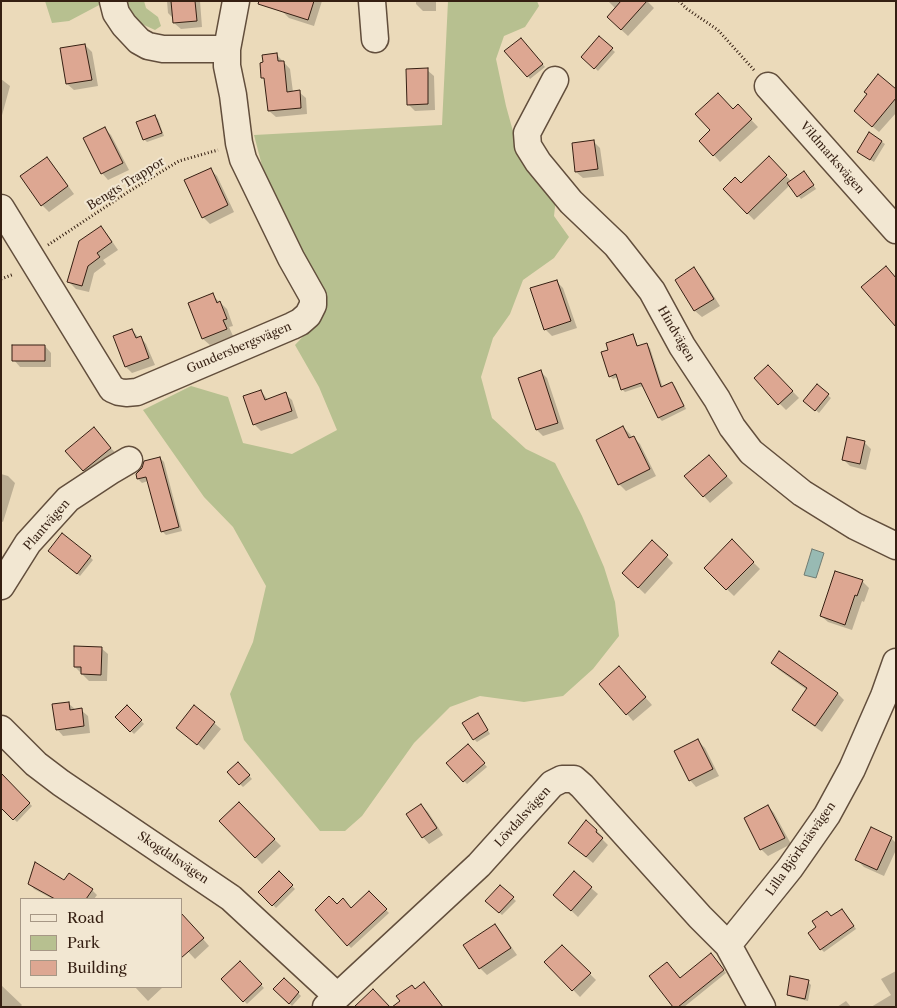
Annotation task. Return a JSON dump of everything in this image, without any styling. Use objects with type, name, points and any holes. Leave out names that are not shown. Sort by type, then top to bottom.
[{"type":"street","points":[[113,1],[116,12],[124,25],[139,41],[148,46],[163,49],[227,49]]},
{"type":"street","name":"Gundersbergsvägen","points":[[1,208],[112,389],[118,392],[137,392],[300,322],[308,315],[313,305],[313,296],[291,258],[243,159],[239,143],[227,66],[227,49],[236,1]]},
{"type":"street","points":[[372,1],[375,39]]},
{"type":"street","name":"Hindvägen","points":[[555,80],[527,133],[528,146],[538,162],[571,202],[616,245],[652,291],[682,346],[717,399],[736,433],[751,452],[802,493],[855,526],[896,546]]},
{"type":"street","name":"Vildmarksvägen","points":[[768,86],[896,230]]},
{"type":"street","name":"Plantvägen","points":[[1,586],[28,543],[68,500],[129,460]]},
{"type":"street","name":"Lilla Björknäsvägen","points":[[728,946],[790,868],[827,815],[852,769],[884,696],[896,662]]},
{"type":"street","name":"Skogdalsvägen","points":[[1,729],[36,764],[61,783],[232,898],[331,1002]]},
{"type":"street","name":"Lövdalsvägen","points":[[331,1002],[479,865],[552,784],[562,779],[574,779],[728,946],[762,1007]]},
{"type":"path","points":[[679,1],[687,10],[718,30],[768,86]]},
{"type":"path","name":"Bengts Trappor","points":[[30,256],[179,161],[239,143]]},
{"type":"green space","points":[[45,1],[102,1],[103,3],[69,21],[52,23]]},
{"type":"green space","points":[[120,1],[144,1],[146,8],[158,17],[161,26],[155,30],[127,17]]},
{"type":"green space","points":[[448,1],[537,1],[539,6],[525,27],[504,36],[496,59],[514,135],[556,198],[554,216],[569,237],[554,258],[523,280],[510,314],[493,338],[481,377],[492,418],[526,449],[555,463],[582,516],[604,567],[615,602],[619,636],[593,669],[563,696],[524,702],[480,696],[450,707],[414,743],[362,816],[345,831],[320,831],[244,740],[230,694],[253,642],[266,586],[233,527],[204,497],[143,410],[191,386],[228,397],[243,443],[292,454],[337,430],[319,387],[295,345],[313,326],[272,204],[254,135],[442,125]]},
{"type":"water","points":[[812,549],[824,553],[816,578],[804,575]]},
{"type":"building","points":[[171,1],[195,1],[197,21],[173,23]]},
{"type":"building","points":[[259,1],[314,1],[308,20],[258,4]]},
{"type":"building","points":[[621,1],[647,1],[621,30],[607,17]]},
{"type":"building","points":[[599,36],[613,48],[594,69],[581,57]]},
{"type":"building","points":[[521,38],[543,64],[527,77],[504,51]]},
{"type":"building","points":[[85,44],[92,80],[66,84],[60,48]]},
{"type":"building","points":[[277,53],[278,61],[284,61],[287,92],[300,90],[301,108],[268,111],[260,63],[263,62],[262,55]]},
{"type":"building","points":[[428,68],[428,104],[407,105],[406,69]]},
{"type":"building","points":[[878,74],[896,89],[896,98],[872,127],[854,111],[867,94],[864,92]]},
{"type":"building","points":[[718,93],[733,109],[738,104],[752,119],[713,156],[699,141],[710,130],[695,114]]},
{"type":"building","points":[[155,115],[162,133],[143,140],[136,122]]},
{"type":"building","points":[[105,127],[123,163],[101,174],[83,138]]},
{"type":"building","points":[[869,132],[882,141],[870,160],[857,152]]},
{"type":"building","points":[[594,140],[598,169],[575,172],[572,143]]},
{"type":"building","points":[[769,156],[787,175],[747,214],[723,189],[735,177],[741,183]]},
{"type":"building","points":[[47,157],[68,186],[41,206],[20,176]]},
{"type":"building","points":[[211,168],[228,205],[202,218],[184,180]]},
{"type":"building","points":[[804,171],[814,185],[797,197],[787,183]]},
{"type":"building","points":[[101,226],[112,242],[97,253],[100,257],[88,266],[82,286],[67,282],[79,241]]},
{"type":"building","points":[[886,266],[896,278],[896,327],[861,287]]},
{"type":"building","points":[[694,267],[714,299],[694,311],[675,280]]},
{"type":"building","points":[[557,280],[571,321],[544,330],[530,288]]},
{"type":"building","points":[[213,293],[217,303],[220,301],[227,319],[223,320],[227,329],[202,339],[188,303]]},
{"type":"building","points":[[132,329],[136,338],[141,336],[149,358],[125,367],[113,336]]},
{"type":"building","points":[[633,334],[637,346],[647,343],[661,387],[672,382],[684,406],[658,418],[641,383],[621,390],[616,374],[609,377],[601,352],[608,350],[606,343]]},
{"type":"building","points":[[12,345],[45,345],[45,361],[12,361]]},
{"type":"building","points":[[768,365],[793,391],[778,405],[754,378]]},
{"type":"building","points":[[541,370],[558,423],[536,430],[518,378]]},
{"type":"building","points":[[817,384],[829,394],[815,411],[803,401]]},
{"type":"building","points":[[261,390],[265,400],[286,392],[292,411],[253,425],[243,396]]},
{"type":"building","points":[[623,426],[629,438],[634,436],[650,469],[618,485],[596,440]]},
{"type":"building","points":[[94,427],[111,448],[83,471],[65,451]]},
{"type":"building","points":[[847,437],[865,441],[860,464],[842,460]]},
{"type":"building","points":[[709,455],[727,476],[703,497],[684,476]]},
{"type":"building","points":[[160,457],[179,527],[161,532],[146,477],[137,479],[136,474],[142,468],[144,461]]},
{"type":"building","points":[[62,533],[91,556],[77,574],[48,551]]},
{"type":"building","points":[[732,539],[754,562],[726,590],[704,568]]},
{"type":"building","points":[[652,540],[668,555],[638,588],[622,573]]},
{"type":"building","points":[[835,571],[863,580],[857,596],[855,595],[845,625],[820,616]]},
{"type":"building","points":[[74,646],[102,647],[101,675],[81,674],[81,667],[74,667]]},
{"type":"building","points":[[779,651],[838,693],[815,726],[792,710],[807,688],[771,663]]},
{"type":"building","points":[[619,666],[646,697],[626,715],[599,684]]},
{"type":"building","points":[[69,702],[70,710],[82,708],[84,726],[56,730],[52,704]]},
{"type":"building","points":[[127,705],[142,720],[130,732],[115,717]]},
{"type":"building","points":[[194,705],[215,722],[197,745],[176,728]]},
{"type":"building","points":[[478,713],[488,730],[473,740],[462,723]]},
{"type":"building","points":[[698,739],[713,769],[689,781],[674,751]]},
{"type":"building","points":[[468,744],[485,763],[463,782],[446,763]]},
{"type":"building","points":[[238,762],[250,775],[239,785],[227,772]]},
{"type":"building","points":[[1,773],[30,803],[13,820],[1,808]]},
{"type":"building","points":[[239,802],[275,839],[255,858],[219,821]]},
{"type":"building","points":[[421,804],[437,828],[422,838],[406,814]]},
{"type":"building","points":[[768,805],[785,838],[760,850],[744,818]]},
{"type":"building","points":[[586,820],[603,838],[586,857],[568,843]]},
{"type":"building","points":[[871,827],[892,837],[877,870],[855,860]]},
{"type":"building","points":[[35,862],[64,880],[69,873],[93,889],[87,898],[53,898],[28,884]]},
{"type":"building","points":[[279,871],[293,885],[272,906],[258,892]]},
{"type":"building","points":[[574,871],[592,887],[571,911],[553,895]]},
{"type":"building","points":[[500,885],[514,897],[499,913],[485,901]]},
{"type":"building","points":[[369,891],[387,909],[347,946],[315,910],[329,896],[337,904],[343,898],[351,908]]},
{"type":"building","points":[[842,909],[854,926],[820,950],[808,933],[816,927],[812,921],[827,911],[831,916]]},
{"type":"building","points":[[182,914],[204,938],[182,957]]},
{"type":"building","points":[[495,924],[511,948],[479,969],[463,945]]},
{"type":"building","points":[[562,945],[591,973],[572,991],[544,962]]},
{"type":"building","points":[[711,953],[724,970],[678,1007],[673,1007],[649,976],[667,962],[680,978]]},
{"type":"building","points":[[240,961],[262,984],[243,1002],[221,979]]},
{"type":"building","points":[[790,976],[809,980],[805,999],[787,995]]},
{"type":"building","points":[[284,978],[299,992],[289,1004],[273,989]]},
{"type":"building","points":[[424,982],[443,1007],[392,1007],[400,1001],[396,996],[412,985],[415,989]]},
{"type":"building","points":[[373,989],[390,1007],[354,1007]]}]
